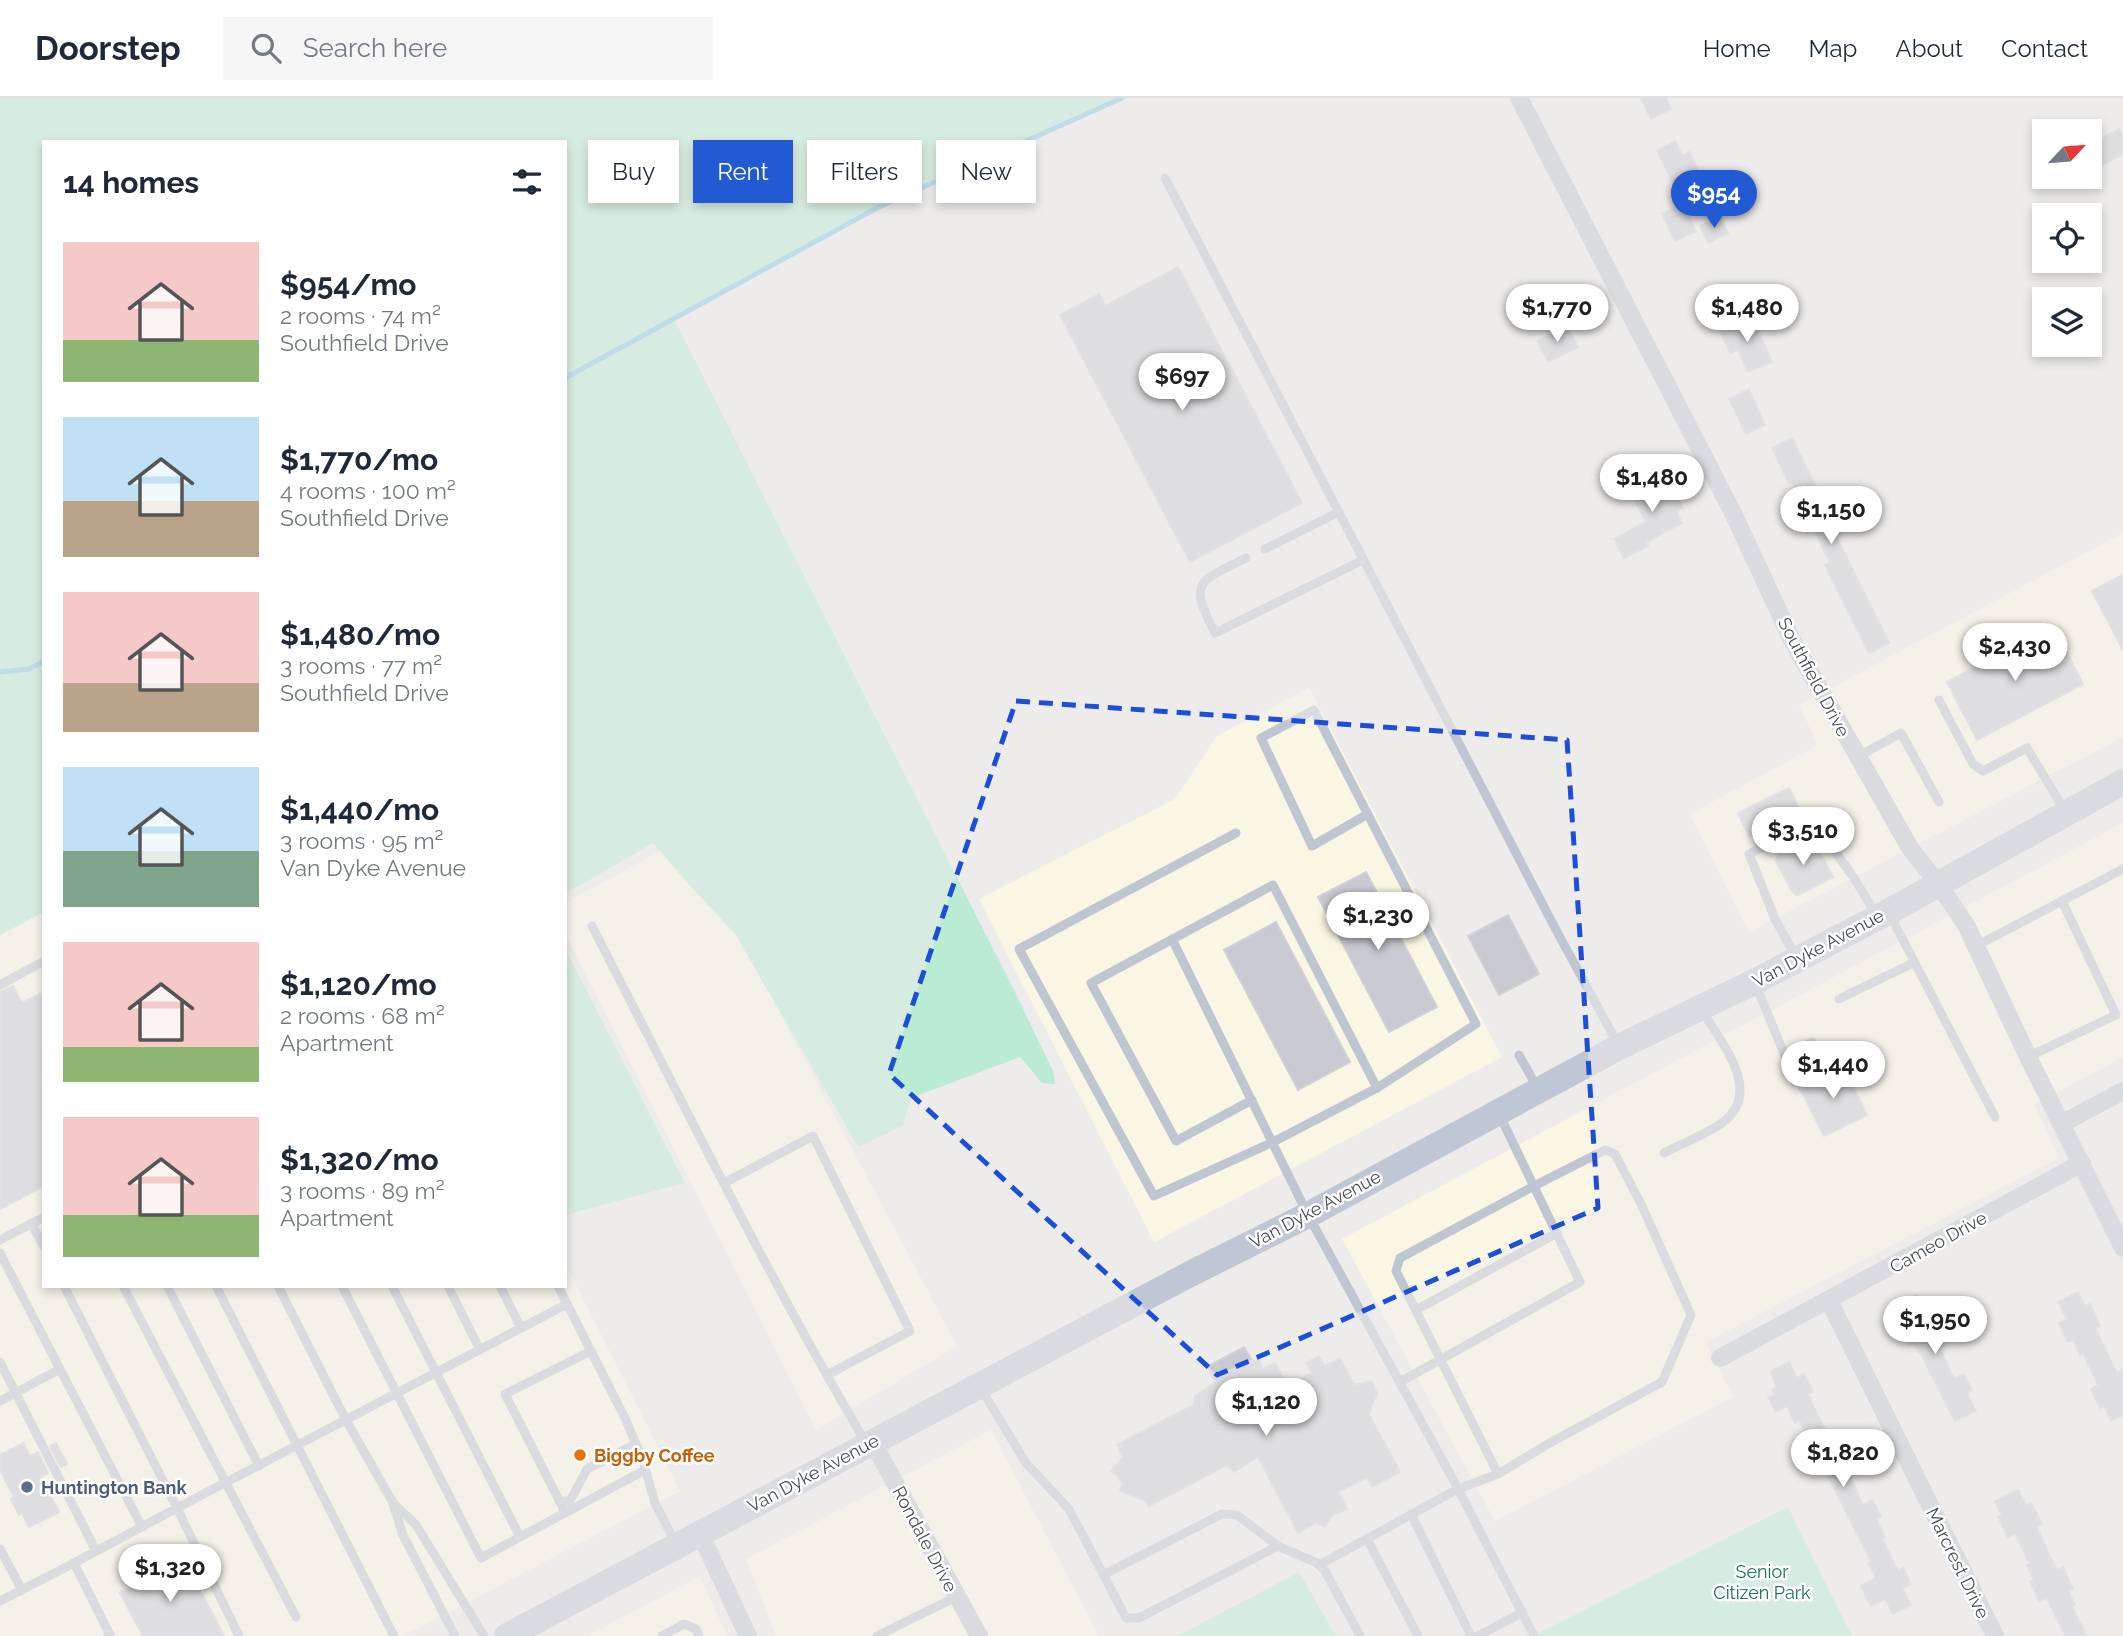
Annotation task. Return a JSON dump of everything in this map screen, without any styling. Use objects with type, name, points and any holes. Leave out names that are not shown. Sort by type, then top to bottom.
[{"type":"main road","name":"Van Dyke Avenue","points":[[507,1636],[1190,1274],[1308,1215],[1619,1047],[1754,982],[1883,914],[2123,782]]},
{"type":"street","name":"Southfield Drive","points":[[1519,98],[1733,513],[1792,640],[1910,848],[1939,884],[1966,925],[2123,1248]]},
{"type":"street","points":[[2063,1123],[2123,1091]]},
{"type":"street","name":"Cameo Drive","points":[[1720,1358],[2082,1163]]},
{"type":"street","name":"Marcrest Drive","points":[[1829,1301],[1995,1636]]},
{"type":"street","name":"Rondale Drive","points":[[869,1443],[979,1636]]},
{"type":"street","points":[[688,1539],[748,1636]]},
{"type":"lane","points":[[1165,178],[1619,1047]]},
{"type":"lane","points":[[1265,549],[1339,512]]},
{"type":"lane","points":[[1246,558],[1211,575],[1201,585],[1201,607],[1214,633],[1363,560]]},
{"type":"lane","points":[[1939,700],[1973,764],[1983,771],[2027,748],[2066,812]]},
{"type":"lane","points":[[1236,833],[1019,949],[1154,1196],[1273,1142],[1377,1087],[1476,1024],[1314,710],[1261,738],[1312,846],[1367,814]]},
{"type":"lane","points":[[1857,757],[1901,733],[1938,802]]},
{"type":"lane","points":[[1797,959],[1775,919],[1749,853],[1813,821],[1883,914],[1913,963],[1995,1117]]},
{"type":"lane","points":[[1976,946],[2123,869]]},
{"type":"lane","points":[[1252,1100],[1176,1141],[1091,984],[1273,885],[1377,1087]]},
{"type":"lane","points":[[2028,1057],[2116,1015],[2062,901]]},
{"type":"lane","points":[[592,926],[827,1376],[869,1443]]},
{"type":"lane","points":[[1172,939],[1308,1215],[1458,1489],[1534,1636]]},
{"type":"lane","points":[[0,985],[42,962]]},
{"type":"lane","points":[[1839,999],[1913,963]]},
{"type":"lane","points":[[1754,982],[1785,1056],[1812,1042]]},
{"type":"lane","points":[[1664,1153],[1721,1124],[1732,1114],[1738,1103],[1740,1077],[1700,1008]]},
{"type":"lane","points":[[1519,1055],[1538,1090]]},
{"type":"lane","points":[[1400,1382],[1580,1282],[1498,1111]]},
{"type":"lane","points":[[724,1183],[813,1136],[910,1331],[827,1376]]},
{"type":"lane","points":[[1319,1565],[1458,1489],[1498,1474],[1662,1382],[1691,1315],[1641,1204],[1615,1154],[1605,1150],[1400,1258],[1396,1271],[1498,1474]]},
{"type":"lane","points":[[0,1240],[42,1218]]},
{"type":"lane","points":[[32,1223],[42,1243]]},
{"type":"lane","points":[[1416,1310],[1556,1233]]},
{"type":"lane","points":[[0,1253],[142,1527]]},
{"type":"lane","points":[[65,1288],[239,1636]]},
{"type":"lane","points":[[124,1288],[296,1618]]},
{"type":"lane","points":[[168,1288],[259,1465]]},
{"type":"lane","points":[[217,1288],[394,1636]]},
{"type":"lane","points":[[279,1288],[346,1420],[392,1501],[403,1535],[455,1636]]},
{"type":"lane","points":[[343,1288],[481,1558],[646,1470]]},
{"type":"lane","points":[[393,1288],[520,1537]]},
{"type":"lane","points":[[449,1288],[480,1350]]},
{"type":"lane","points":[[501,1288],[521,1328]]},
{"type":"lane","points":[[559,1288],[626,1420],[646,1470],[655,1503],[688,1539]]},
{"type":"lane","points":[[0,1601],[567,1304]]},
{"type":"lane","points":[[565,1512],[505,1394],[590,1351]]},
{"type":"lane","points":[[0,1362],[96,1551]]},
{"type":"lane","points":[[0,1401],[60,1369]]},
{"type":"lane","points":[[979,1386],[1026,1463],[1069,1509],[1126,1618],[1139,1618],[1278,1546]]},
{"type":"lane","points":[[559,1501],[570,1501],[587,1469],[636,1444]]},
{"type":"lane","points":[[392,1501],[416,1525],[484,1636]]},
{"type":"lane","points":[[1103,1575],[1222,1514],[1237,1515],[1278,1546],[1319,1565],[1325,1571],[1360,1636]]},
{"type":"lane","points":[[1411,1514],[1471,1636]]},
{"type":"lane","points":[[1367,1539],[1418,1636]]},
{"type":"lane","points":[[0,1549],[22,1590]]},
{"type":"lane","points":[[74,1563],[109,1636]]},
{"type":"lane","points":[[877,1636],[956,1597]]},
{"type":"lane","points":[[1478,1636],[1523,1612]]},
{"type":"lane","points":[[662,1636],[684,1624],[695,1629],[699,1636]]},
{"type":"highlighted area","points":[[1016,701],[1567,740],[1598,1208],[1217,1375],[889,1074]]},
{"type":"shaded area","points":[[2123,533],[2123,737],[1749,932],[1690,814],[1818,745],[1799,705]]},
{"type":"shaded area","points":[[1309,688],[1502,1057],[1154,1242],[979,899],[1175,799],[1217,736]]},
{"type":"shaded area","points":[[2123,823],[2123,1057],[2034,1104],[2059,1158],[1706,1342],[1733,1397],[1495,1521],[1342,1239]]},
{"type":"shaded area","points":[[686,837],[957,1346],[816,1430],[567,937],[567,902]]},
{"type":"shaded area","points":[[42,913],[42,1288],[567,1288],[567,1267],[680,1491],[403,1636],[0,1636],[0,935]]},
{"type":"shaded area","points":[[991,1430],[1099,1636],[776,1636],[746,1559]]},
{"type":"shaded area","points":[[700,1576],[727,1636],[588,1636]]},
{"type":"green space","points":[[0,98],[1122,98],[1028,140],[936,140],[936,182],[922,188],[922,140],[807,140],[807,203],[888,203],[674,319],[1015,992],[1053,1071],[1055,1084],[1042,1083],[1020,1057],[911,1098],[903,1126],[858,1147],[735,934],[653,843],[567,893],[567,140],[42,140],[42,913],[0,935]]},
{"type":"green space","points":[[567,952],[685,1183],[567,1214]]},
{"type":"green space","name":"Senior Citizen Park","points":[[1788,1507],[1852,1636],[1533,1636]]},
{"type":"green space","points":[[1299,1572],[1336,1636],[1177,1636]]},
{"type":"building","points":[[1641,98],[1666,98],[1671,109],[1651,119]]},
{"type":"building","points":[[2119,129],[2123,137],[2123,154],[2102,165],[2102,138]]},
{"type":"building","points":[[1675,141],[1683,156],[1689,152],[1700,173],[1675,187],[1657,151]]},
{"type":"building","points":[[1683,204],[1696,231],[1675,241],[1662,214]]},
{"type":"building","points":[[1720,217],[1728,233],[1708,243],[1700,226]]},
{"type":"building","points":[[1178,267],[1302,503],[1190,562],[1060,315],[1099,294],[1105,306]]},
{"type":"building","points":[[1752,317],[1772,362],[1748,372],[1738,350],[1730,353],[1720,331]]},
{"type":"building","points":[[1567,326],[1578,347],[1548,362],[1537,341]]},
{"type":"building","points":[[1749,389],[1765,425],[1746,434],[1729,399]]},
{"type":"building","points":[[1792,438],[1820,495],[1822,494],[1839,530],[1834,532],[1889,643],[1869,653],[1825,565],[1830,563],[1792,482],[1789,483],[1772,448]]},
{"type":"building","points":[[1665,472],[1683,508],[1676,511],[1682,523],[1646,542],[1648,546],[1624,558],[1614,539],[1646,522],[1629,490]]},
{"type":"building","points":[[2123,575],[2123,650],[2092,591]]},
{"type":"building","points":[[2053,626],[2083,684],[1977,740],[1947,682]]},
{"type":"building","points":[[1789,788],[1801,812],[1777,823],[1778,826],[1763,834],[1762,831],[1749,837],[1738,813]]},
{"type":"building","points":[[1812,838],[1833,877],[1798,895],[1793,893],[1776,861],[1782,845],[1786,843],[1790,849]]},
{"type":"building","points":[[1366,872],[1437,1007],[1389,1032],[1318,897]]},
{"type":"building","points":[[1508,915],[1539,974],[1499,995],[1468,936]]},
{"type":"building","points":[[1276,922],[1350,1062],[1298,1090],[1224,950]]},
{"type":"building","points":[[13,986],[22,1003],[42,993],[42,1187],[0,1209],[0,992]]},
{"type":"building","points":[[1842,1065],[1867,1115],[1824,1136],[1799,1087]]},
{"type":"building","points":[[2078,1292],[2085,1306],[2090,1304],[2100,1326],[2095,1328],[2117,1373],[2123,1369],[2123,1415],[2111,1421],[2104,1406],[2100,1408],[2091,1389],[2098,1385],[2083,1353],[2080,1355],[2073,1340],[2068,1342],[2059,1323],[2067,1319],[2058,1302]]},
{"type":"building","points":[[1917,1295],[1924,1308],[1929,1306],[1940,1327],[1935,1330],[1943,1345],[1939,1347],[1954,1379],[1964,1374],[1972,1390],[1967,1393],[1976,1411],[1955,1421],[1922,1356],[1913,1343],[1909,1345],[1899,1326],[1906,1322],[1897,1305]]},
{"type":"building","points":[[1244,1347],[1253,1362],[1259,1359],[1263,1369],[1275,1363],[1287,1386],[1312,1373],[1306,1363],[1319,1356],[1325,1366],[1340,1358],[1354,1385],[1371,1381],[1377,1393],[1369,1414],[1400,1472],[1372,1487],[1367,1477],[1338,1492],[1347,1509],[1332,1516],[1325,1527],[1316,1523],[1298,1533],[1258,1457],[1234,1472],[1227,1465],[1149,1506],[1146,1501],[1120,1491],[1122,1484],[1111,1471],[1123,1457],[1117,1445],[1193,1405],[1195,1396],[1215,1382],[1207,1367]]},
{"type":"building","points":[[1789,1362],[1797,1378],[1804,1374],[1813,1391],[1808,1394],[1830,1441],[1840,1437],[1848,1453],[1843,1455],[1852,1473],[1849,1475],[1863,1505],[1873,1500],[1881,1516],[1876,1519],[1885,1537],[1882,1538],[1898,1571],[1903,1568],[1911,1584],[1902,1588],[1911,1605],[1893,1614],[1885,1599],[1871,1606],[1861,1586],[1876,1578],[1868,1563],[1871,1561],[1799,1420],[1795,1423],[1787,1406],[1775,1412],[1768,1397],[1774,1395],[1772,1390],[1777,1387],[1770,1372]]},
{"type":"building","name":"Huntington Bank","points":[[23,1443],[30,1456],[38,1452],[48,1473],[41,1477],[59,1512],[29,1527],[22,1513],[19,1515],[11,1499],[14,1497],[0,1470],[0,1455]]},
{"type":"building","points":[[56,1443],[67,1464],[61,1467],[50,1446]]},
{"type":"building","points":[[2018,1490],[2026,1505],[2031,1503],[2042,1524],[2037,1527],[2057,1570],[2063,1567],[2073,1589],[2068,1591],[2075,1605],[2072,1607],[2087,1636],[2065,1636],[2047,1598],[2039,1601],[2030,1582],[2034,1580],[2027,1565],[2030,1564],[2015,1533],[2008,1537],[1998,1517],[2002,1515],[1995,1501]]},
{"type":"building","points":[[184,1559],[224,1636],[143,1636],[120,1593],[134,1586],[126,1571],[139,1564],[147,1579]]},
{"type":"waterway","points":[[567,377],[877,208],[1122,98]]},
{"type":"waterway","points":[[0,672],[29,669],[42,662]]},
{"type":"place","name":"Biggby Coffee","points":[[580,1455]]},
{"type":"place","name":"Huntington Bank","points":[[27,1487]]}]
